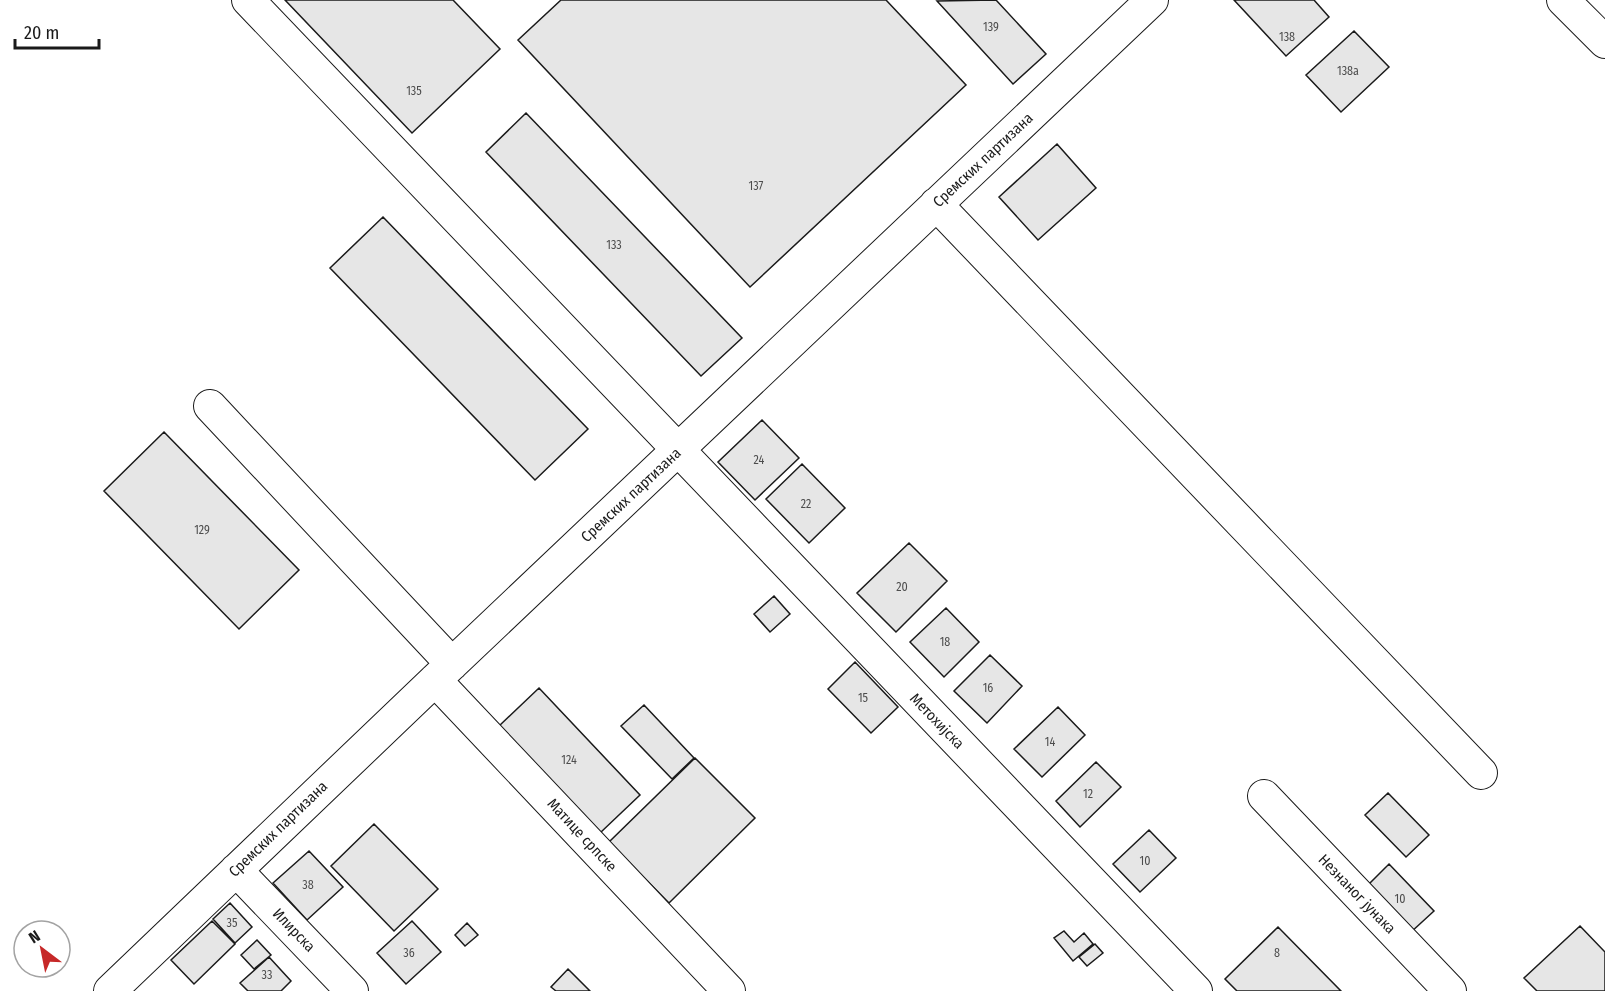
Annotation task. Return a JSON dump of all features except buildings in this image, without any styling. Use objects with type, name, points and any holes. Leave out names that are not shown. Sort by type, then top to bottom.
[{"type":"street","name":"Метохијска","points":[[248,0],[1196,991]]},
{"type":"street","name":"Сремских партизана","points":[[110,991],[1152,0]]},
{"type":"street","points":[[1563,0],[1605,42]]},
{"type":"street","points":[[936,204],[1481,773]]},
{"type":"street","name":"Матице српске","points":[[210,406],[443,672],[729,991]]},
{"type":"street","name":"Незнаног јунака","points":[[1264,796],[1450,991]]},
{"type":"street","name":"Илирска","points":[[236,870],[352,991]]}]
